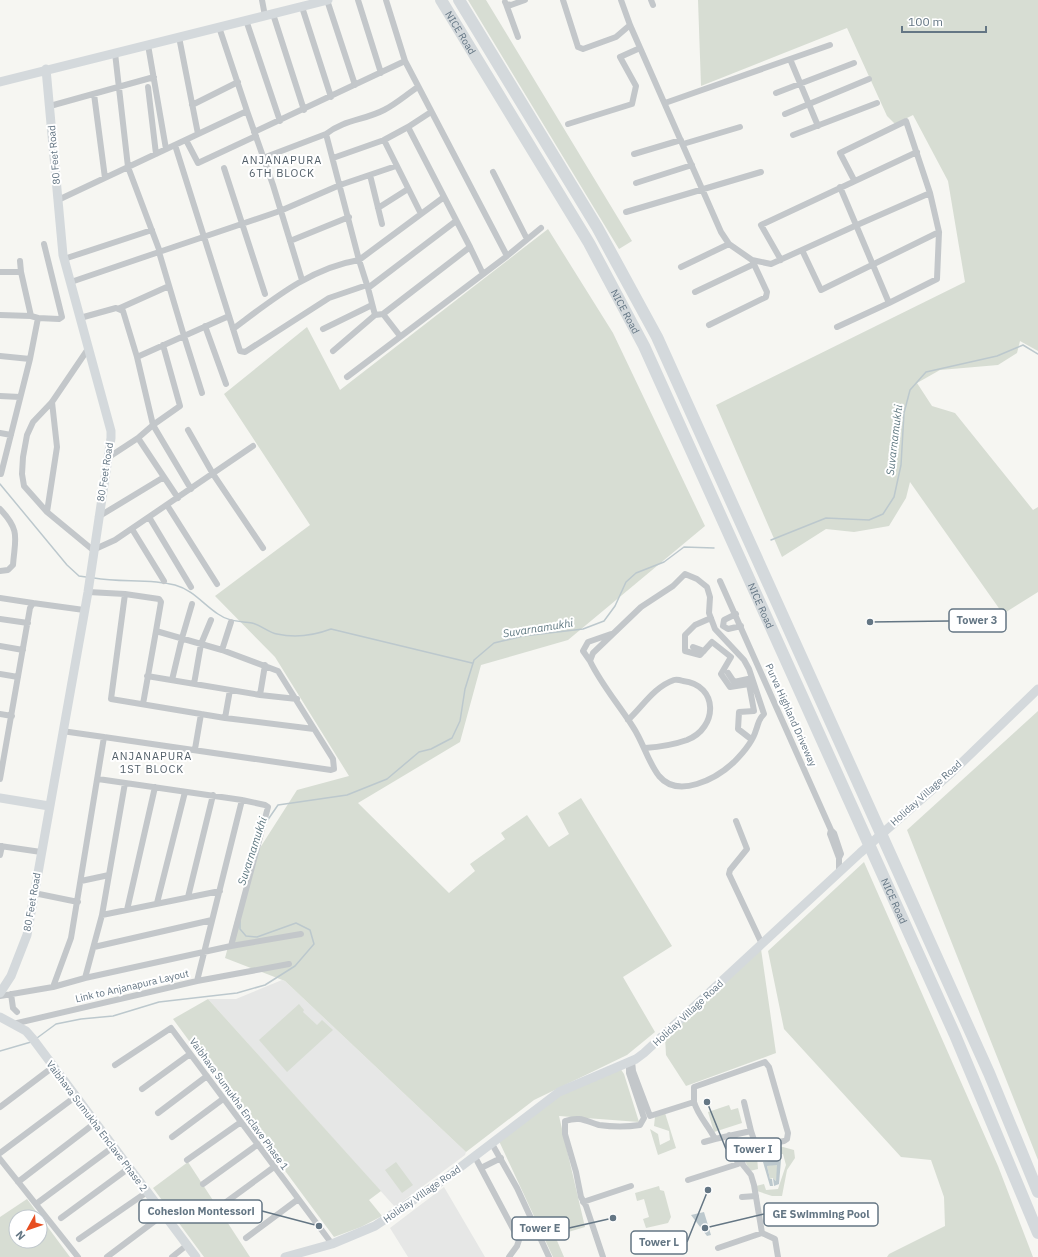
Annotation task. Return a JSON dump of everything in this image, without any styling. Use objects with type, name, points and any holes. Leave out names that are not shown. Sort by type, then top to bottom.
[{"type":"highway","name":"NICE Road","points":[[441,0],[589,243],[644,346],[955,1035],[1038,1233]]},
{"type":"highway","name":"NICE Road","points":[[459,0],[597,227],[657,336],[972,1035],[1034,1183]]},
{"type":"street","points":[[262,0],[304,110]]},
{"type":"street","points":[[0,82],[46,69],[328,0],[355,85]]},
{"type":"street","points":[[358,0],[381,73]]},
{"type":"street","points":[[386,0],[405,61],[430,112],[507,256]]},
{"type":"street","points":[[505,2],[511,5],[525,0]]},
{"type":"street","points":[[563,0],[578,47],[582,49],[616,37],[630,25]]},
{"type":"street","points":[[621,0],[630,25],[721,232],[729,244],[753,262],[767,292],[766,296],[709,325]]},
{"type":"street","points":[[505,2],[518,37]]},
{"type":"street","points":[[302,6],[331,97]]},
{"type":"street","points":[[246,20],[280,121]]},
{"type":"street","points":[[219,27],[302,280]]},
{"type":"street","points":[[179,37],[198,134]]},
{"type":"street","points":[[148,45],[166,149]]},
{"type":"street","points":[[665,103],[830,46]]},
{"type":"street","points":[[568,124],[632,104],[636,86],[620,57],[640,48]]},
{"type":"street","points":[[115,52],[128,167],[152,230],[202,393]]},
{"type":"street","points":[[790,59],[818,126]]},
{"type":"street","points":[[186,140],[198,163],[202,163],[280,121],[405,61]]},
{"type":"street","points":[[776,93],[854,63]]},
{"type":"street","name":"80 Feet Road","points":[[0,995],[11,976],[27,935],[62,731],[88,592],[98,517],[109,457],[111,431],[64,260],[46,69]]},
{"type":"street","points":[[50,106],[154,78]]},
{"type":"street","points":[[785,114],[869,79]]},
{"type":"street","points":[[192,105],[238,82]]},
{"type":"street","points":[[148,86],[156,154]]},
{"type":"street","points":[[263,158],[326,134],[332,129],[346,123],[385,110],[418,87]]},
{"type":"street","points":[[94,94],[105,178]]},
{"type":"street","points":[[793,135],[876,103]]},
{"type":"street","points":[[58,200],[247,111]]},
{"type":"street","points":[[333,158],[384,140],[408,127],[430,112]]},
{"type":"street","points":[[837,327],[937,279],[939,232],[930,193],[906,121],[840,153],[854,180]]},
{"type":"street","points":[[408,127],[483,274]]},
{"type":"street","points":[[634,154],[740,127]]},
{"type":"street","points":[[326,134],[375,315]]},
{"type":"street","points":[[384,140],[396,166],[422,214]]},
{"type":"street","points":[[174,145],[240,351],[245,352],[329,298],[367,287],[456,221]]},
{"type":"street","points":[[781,260],[761,225],[854,180],[917,152]]},
{"type":"street","points":[[636,183],[692,165]]},
{"type":"street","points":[[71,282],[280,211],[340,185],[396,166]]},
{"type":"street","points":[[224,168],[265,294]]},
{"type":"street","points":[[493,172],[527,239]]},
{"type":"street","points":[[626,212],[761,172]]},
{"type":"street","points":[[370,175],[382,224]]},
{"type":"street","points":[[840,187],[889,303]]},
{"type":"street","points":[[378,208],[408,189]]},
{"type":"street","points":[[695,292],[753,262],[771,264],[930,193]]},
{"type":"street","points":[[233,329],[302,280],[345,263],[359,260],[444,197]]},
{"type":"street","points":[[290,241],[349,217]]},
{"type":"street","points":[[347,376],[542,228]]},
{"type":"street","points":[[64,260],[152,230]]},
{"type":"street","points":[[802,250],[820,290],[939,232]]},
{"type":"street","points":[[0,315],[59,319],[62,317],[44,244]]},
{"type":"street","points":[[681,267],[729,244]]},
{"type":"street","points":[[333,351],[375,315],[383,314],[470,247]]},
{"type":"street","points":[[20,261],[31,316]]},
{"type":"street","points":[[0,272],[21,272]]},
{"type":"street","points":[[80,318],[120,308],[169,286]]},
{"type":"street","points":[[323,329],[372,305]]},
{"type":"street","points":[[120,308],[123,311],[136,357],[153,425],[191,489]]},
{"type":"street","points":[[383,314],[400,336]]},
{"type":"street","points":[[136,357],[229,316]]},
{"type":"street","points":[[1,474],[30,359],[38,318]]},
{"type":"street","points":[[205,326],[226,384]]},
{"type":"street","points":[[109,457],[138,438],[153,425],[180,406],[162,345]]},
{"type":"street","points":[[88,349],[52,402],[33,422],[27,435],[22,474],[24,486],[47,512],[93,550],[115,540],[132,529],[253,446]]},
{"type":"street","points":[[0,356],[30,359]]},
{"type":"street","points":[[0,396],[20,397]]},
{"type":"street","points":[[47,512],[57,447],[52,402]]},
{"type":"street","points":[[188,430],[213,474],[263,548]]},
{"type":"street","points":[[0,433],[11,435]]},
{"type":"street","points":[[138,438],[178,498]]},
{"type":"street","points":[[98,517],[164,477]]},
{"type":"street","points":[[168,504],[217,584]]},
{"type":"street","points":[[0,509],[10,519],[16,531],[13,565],[8,570],[0,571]]},
{"type":"street","points":[[149,517],[191,587]]},
{"type":"street","points":[[132,529],[164,581]]},
{"type":"street","name":"Purva Highland Driveway","points":[[685,574],[697,579],[707,587],[710,597],[709,613],[711,618],[716,629],[744,660],[754,679],[764,714],[758,720],[756,730],[734,762],[714,776],[697,784],[678,787],[669,784],[659,775],[628,720],[596,673],[590,661],[594,653],[641,607],[673,586],[685,574]]},
{"type":"street","name":"Purva Highland Driveway","points":[[720,581],[831,830],[830,834],[839,858],[839,873]]},
{"type":"street","points":[[88,592],[125,594],[159,599],[161,602],[143,704]]},
{"type":"street","points":[[125,594],[111,699],[225,718],[314,729]]},
{"type":"street","points":[[0,598],[84,610]]},
{"type":"street","points":[[0,779],[2,751],[12,716],[28,623],[33,603]]},
{"type":"street","points":[[172,680],[192,604]]},
{"type":"street","points":[[723,626],[724,620],[736,614]]},
{"type":"street","points":[[711,618],[695,625],[685,635],[685,651],[698,655],[712,642],[731,656],[721,674],[730,687],[749,684]]},
{"type":"street","points":[[0,619],[28,623]]},
{"type":"street","points":[[194,684],[201,644],[211,620]]},
{"type":"street","points":[[222,650],[231,622]]},
{"type":"street","points":[[723,626],[728,629],[741,626]]},
{"type":"street","points":[[716,629],[723,626]]},
{"type":"street","points":[[62,731],[195,749],[330,770],[334,769],[333,759],[297,699],[278,671],[222,650],[156,630]]},
{"type":"street","points":[[590,661],[584,651],[588,642],[615,633]]},
{"type":"street","points":[[0,646],[23,650]]},
{"type":"street","points":[[693,647],[704,651]]},
{"type":"street","points":[[260,695],[265,665]]},
{"type":"street","points":[[728,673],[734,682],[748,679],[754,711],[740,712],[738,729],[751,738]]},
{"type":"street","points":[[0,674],[18,677]]},
{"type":"street","points":[[147,676],[260,695],[297,699]]},
{"type":"street","points":[[628,720],[638,711],[650,695],[676,680],[689,681],[699,686],[706,694],[710,703],[711,714],[710,719],[699,733],[687,740],[668,746],[644,748]]},
{"type":"street","name":"Holiday Village Road","points":[[285,1257],[332,1244],[362,1232],[393,1215],[475,1157],[562,1090],[630,1062],[659,1041],[860,853],[950,774],[1038,689]]},
{"type":"street","points":[[225,718],[230,690]]},
{"type":"street","points":[[0,714],[12,716]]},
{"type":"street","points":[[195,749],[201,714]]},
{"type":"street","points":[[53,987],[71,938],[104,737]]},
{"type":"street","points":[[98,779],[213,795],[265,804],[268,807],[231,946]]},
{"type":"street","points":[[85,978],[102,915],[125,783]]},
{"type":"street","points":[[127,910],[155,787]]},
{"type":"street","points":[[157,904],[185,792]]},
{"type":"street","points":[[188,897],[213,795]]},
{"type":"street","points":[[0,798],[49,806]]},
{"type":"street","points":[[242,800],[204,953],[231,946],[301,934]]},
{"type":"street","points":[[736,820],[747,849],[730,870],[729,874],[762,944]]},
{"type":"street","points":[[0,855],[1,846],[41,852]]},
{"type":"street","points":[[81,881],[109,875]]},
{"type":"street","points":[[102,915],[220,891]]},
{"type":"street","points":[[34,893],[78,902]]},
{"type":"street","points":[[94,947],[212,920]]},
{"type":"street","name":"Link to Anjanapura Layout","points":[[0,995],[53,987],[85,978],[204,953],[197,981],[11,1024]]},
{"type":"street","points":[[197,981],[289,964]]},
{"type":"street","points":[[11,994],[13,1008],[17,1012]]},
{"type":"street","points":[[0,1017],[11,1024]]},
{"type":"street","name":"Vaibhava Sumukha Enclave Phase 2","points":[[11,1024],[26,1031],[33,1039],[41,1052],[196,1257]]},
{"type":"street","name":"Vaibhava Sumukha Enclave Phase 1","points":[[115,1065],[172,1028],[297,1200],[332,1244]]},
{"type":"street","points":[[142,1089],[190,1054]]},
{"type":"street","points":[[630,1062],[650,1116],[694,1102]]},
{"type":"street","points":[[603,1257],[586,1206],[583,1202],[565,1134],[565,1121],[583,1119],[598,1124],[612,1126],[640,1125],[644,1118],[629,1073],[630,1062]]},
{"type":"street","points":[[715,1139],[710,1129],[698,1114],[694,1102],[694,1087],[765,1062],[769,1067],[776,1090],[788,1133],[787,1138],[784,1141],[762,1146],[755,1143],[738,1149]]},
{"type":"street","points":[[0,1107],[53,1067]]},
{"type":"street","points":[[158,1113],[207,1076]]},
{"type":"street","points":[[0,1153],[75,1097]]},
{"type":"street","points":[[172,1137],[223,1099]]},
{"type":"street","points":[[744,1102],[755,1143]]},
{"type":"street","points":[[187,1160],[240,1122]]},
{"type":"street","points":[[18,1182],[95,1123]]},
{"type":"street","points":[[704,1142],[751,1131]]},
{"type":"street","points":[[731,1136],[738,1149],[743,1165],[751,1175],[762,1233]]},
{"type":"street","points":[[688,1180],[738,1164],[731,1136]]},
{"type":"street","points":[[492,1144],[517,1188],[549,1257]]},
{"type":"street","points":[[203,1184],[257,1145]]},
{"type":"street","points":[[36,1204],[113,1147]]},
{"type":"street","points":[[475,1157],[519,1240],[517,1246],[509,1257]]},
{"type":"street","points":[[481,1168],[501,1158]]},
{"type":"street","points":[[0,1159],[78,1257]]},
{"type":"street","points":[[218,1208],[274,1167]]},
{"type":"street","points":[[61,1218],[129,1168]]},
{"type":"street","points":[[583,1202],[632,1186]]},
{"type":"street","points":[[79,1239],[147,1192]]},
{"type":"street","points":[[742,1197],[756,1196]]},
{"type":"street","points":[[246,1238],[297,1200]]},
{"type":"street","points":[[107,1257],[164,1214]]},
{"type":"street","points":[[718,1248],[762,1233],[775,1240],[778,1257]]},
{"type":"street","points":[[172,1257],[187,1245]]},
{"type":"shaded area","points":[[468,0],[486,0],[632,241],[619,249]]},
{"type":"shaded area","points":[[698,0],[1038,0],[1038,351],[1020,341],[1017,353],[998,365],[940,370],[917,383],[932,406],[955,413],[1033,510],[1038,507],[1038,592],[1003,614],[910,482],[906,498],[889,526],[854,532],[826,529],[782,557],[716,405],[965,282],[948,181],[913,115],[895,124],[887,116],[847,28],[701,86]]},
{"type":"shaded area","points":[[548,229],[613,333],[705,526],[568,640],[481,665],[460,742],[358,803],[449,893],[475,871],[470,864],[505,839],[501,833],[527,815],[549,847],[569,834],[558,813],[581,798],[672,946],[623,977],[655,1032],[627,1055],[534,1100],[466,1152],[285,981],[225,958],[251,862],[297,790],[349,776],[275,657],[215,596],[310,525],[224,394],[307,327],[340,390]]},
{"type":"shaded area","points":[[1038,711],[1038,1160],[907,830]]},
{"type":"shaded area","points":[[864,862],[998,1166],[1033,1257],[887,1257],[889,1254],[945,1226],[944,1197],[931,1160],[901,1157],[784,1029],[768,951]]},
{"type":"shaded area","points":[[761,949],[776,1053],[686,1086],[666,1055],[665,1037]]},
{"type":"shaded area","points":[[282,980],[285,981],[466,1152],[465,1155],[395,1207],[208,999],[236,999]]},
{"type":"shaded area","points":[[208,999],[381,1191],[369,1200],[382,1216],[361,1227],[334,1237],[173,1019]]},
{"type":"shaded area","points":[[299,1004],[304,1010],[303,1012],[317,1025],[322,1020],[333,1030],[287,1072],[259,1040]]},
{"type":"shaded area","points":[[620,1068],[624,1074],[639,1122],[559,1116],[585,1227],[555,1236],[564,1257],[553,1257],[499,1141],[551,1097]]},
{"type":"shaded area","points":[[729,1105],[731,1110],[738,1108],[742,1123],[714,1132],[708,1112]]},
{"type":"shaded area","points":[[665,1113],[676,1148],[658,1155],[650,1129],[658,1134],[660,1145],[670,1140],[669,1131],[654,1126],[655,1117]]},
{"type":"shaded area","points":[[765,1147],[766,1149],[783,1147],[794,1150],[795,1158],[787,1170],[782,1196],[772,1196],[757,1191],[756,1186],[764,1184],[766,1190],[778,1189],[786,1165],[783,1154],[757,1157],[758,1169],[750,1171],[742,1155]]},
{"type":"shaded area","points":[[781,1160],[779,1184],[774,1186],[773,1178],[776,1181],[777,1165],[767,1166],[770,1179],[772,1179],[773,1186],[770,1186],[763,1162]]},
{"type":"shaded area","points":[[188,1162],[250,1257],[204,1257],[153,1188]]},
{"type":"shaded area","points":[[396,1162],[413,1185],[402,1193],[385,1170]]},
{"type":"shaded area","points":[[777,1164],[776,1181],[773,1178],[770,1179],[767,1166]]},
{"type":"shaded area","points":[[659,1186],[660,1190],[664,1191],[671,1217],[668,1223],[646,1228],[643,1219],[649,1217],[644,1199],[637,1201],[635,1193]]},
{"type":"shaded area","points":[[444,1187],[485,1257],[408,1257],[390,1228]]},
{"type":"shaded area","points":[[27,1199],[34,1209],[12,1209]]},
{"type":"shaded area","points":[[8,1212],[8,1249],[48,1249],[48,1227],[70,1257],[0,1257],[0,1217]]},
{"type":"shaded area","points":[[704,1212],[711,1235],[707,1236],[691,1215]]},
{"type":"waterway","name":"Suvarnamukhi","points":[[771,540],[826,518],[869,520],[883,514],[894,497],[901,465],[904,413],[910,390],[926,372],[997,356],[1023,345],[1038,354]]},
{"type":"waterway","points":[[0,484],[67,565],[79,576],[86,577]]},
{"type":"waterway","name":"Suvarnamukhi","points":[[267,821],[278,805],[347,795],[387,779],[419,752],[431,749],[452,738],[460,721],[465,689],[474,660],[494,643],[523,636],[583,629],[604,621],[615,606],[626,582],[636,573],[664,562],[684,547],[714,548]]},
{"type":"waterway","points":[[94,578],[155,582],[175,585],[193,594],[222,617],[230,620],[252,623],[277,634],[291,636],[305,635],[331,629],[472,663]]},
{"type":"waterway","name":"Suvarnamukhi","points":[[37,1038],[56,1024],[81,1019],[113,1016],[159,1002],[237,993],[265,985],[295,966],[314,944],[310,930],[296,923],[257,937],[246,936],[240,929],[240,921]]},
{"type":"waterway","name":"Suvarnamukhi","points":[[0,1051],[31,1042]]},
{"type":"place","name":"Tower 3","points":[[870,622]]},
{"type":"place","name":"Tower I","points":[[707,1102]]},
{"type":"place","name":"Tower L","points":[[708,1190]]},
{"type":"place","name":"Tower E","points":[[613,1218]]},
{"type":"place","name":"Cohesion Montessori","points":[[319,1226]]},
{"type":"place","name":"GE Swimming Pool","points":[[705,1228]]},
{"type":"district","name":"ANJANAPURA 6TH BLOCK","points":[[282,166]]},
{"type":"district","name":"ANJANAPURA 1ST BLOCK","points":[[152,762]]}]
